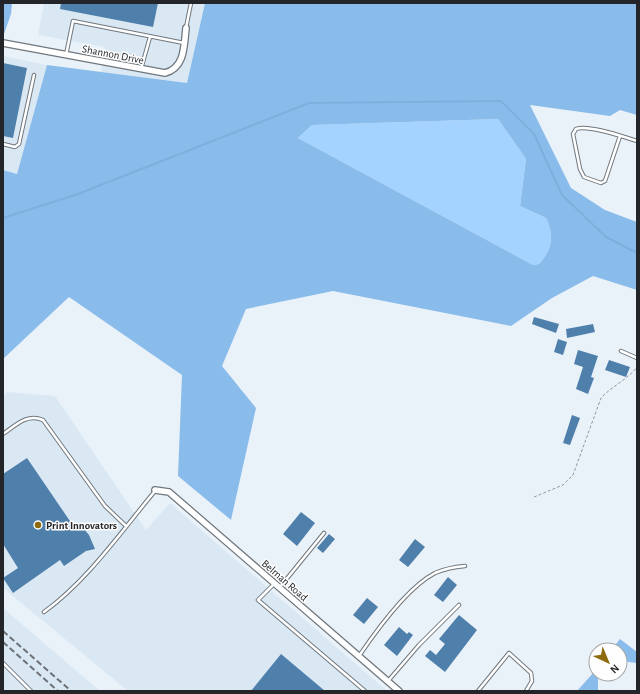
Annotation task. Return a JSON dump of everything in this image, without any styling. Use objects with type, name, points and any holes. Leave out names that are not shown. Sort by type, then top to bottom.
[{"type":"street","name":"Shannon Drive","points":[[3,43],[161,74],[175,69],[181,61],[186,28]]},
{"type":"street","name":"Belman Road","points":[[155,490],[169,492],[399,691]]},
{"type":"lane","points":[[186,28],[191,3]]},
{"type":"lane","points":[[66,55],[73,21],[184,43]]},
{"type":"lane","points":[[141,70],[150,37]]},
{"type":"lane","points":[[3,144],[15,147],[19,144],[34,75]]},
{"type":"lane","points":[[620,136],[605,181],[601,183],[584,177],[580,169],[573,134],[574,131],[583,127],[620,136],[637,141]]},
{"type":"lane","points":[[621,351],[637,358]]},
{"type":"lane","points":[[3,434],[28,418],[36,417],[43,420],[105,506],[126,526]]},
{"type":"lane","points":[[44,612],[61,600],[126,526],[155,490]]},
{"type":"lane","points":[[324,533],[276,586],[258,600],[365,691]]},
{"type":"lane","points":[[359,657],[383,624],[417,586],[436,573],[450,568],[465,566]]},
{"type":"lane","points":[[388,682],[419,645],[459,606]]},
{"type":"lane","points":[[478,691],[509,653],[531,673],[532,681],[526,691]]},
{"type":"lane","points":[[3,663],[31,691]]},
{"type":"path","points":[[534,496],[563,485],[573,475],[601,398],[610,389],[625,380],[637,367]]},
{"type":"shaded area","points":[[3,3],[12,3],[11,14],[4,34]]},
{"type":"shaded area","points":[[44,3],[205,3],[187,83],[101,72],[105,47],[38,35]]},
{"type":"shaded area","points":[[205,3],[637,3],[637,115],[620,110],[610,116],[530,105],[571,188],[605,210],[637,222],[637,290],[593,276],[552,298],[511,326],[333,291],[246,309],[222,366],[256,408],[231,520],[178,476],[182,375],[69,297],[3,359],[3,170],[17,174],[47,65],[187,83]],"holes":[[[498,119],[526,159],[520,206],[546,218],[549,224],[551,236],[551,242],[544,258],[539,264],[533,265],[298,138],[312,125]]]},
{"type":"shaded area","points":[[3,56],[47,65],[17,174],[3,170]]},
{"type":"shaded area","points":[[498,119],[526,159],[520,206],[546,218],[549,224],[551,242],[547,253],[539,264],[533,265],[298,138],[312,125]]},
{"type":"shaded area","points":[[7,392],[55,396],[146,530],[170,503],[387,691],[128,691],[3,588],[3,396]]},
{"type":"shaded area","points":[[3,608],[100,691],[3,691]]},
{"type":"shaded area","points":[[628,645],[637,652],[637,663],[628,662]]},
{"type":"shaded area","points":[[588,679],[588,682],[598,682],[598,691],[577,691]]},
{"type":"building","points":[[61,3],[158,3],[153,27],[60,9]]},
{"type":"building","points":[[3,63],[27,68],[13,138],[3,136]]},
{"type":"building","points":[[534,317],[559,324],[556,333],[532,324]]},
{"type":"building","points":[[593,324],[595,332],[567,338],[566,329]]},
{"type":"building","points":[[558,339],[567,342],[563,355],[554,352]]},
{"type":"building","points":[[578,350],[598,356],[591,377],[594,378],[588,394],[576,389],[583,367],[574,364]]},
{"type":"building","points":[[609,360],[630,367],[626,377],[605,370]]},
{"type":"building","points":[[572,415],[580,418],[570,445],[563,443]]},
{"type":"building","name":"Print Innovators","points":[[27,458],[74,527],[79,523],[89,535],[95,549],[86,551],[64,566],[60,560],[13,593],[3,578],[18,568],[3,544],[3,474]]},
{"type":"building","points":[[301,512],[315,523],[297,546],[283,534]]},
{"type":"building","points":[[329,534],[335,539],[323,553],[317,548]]},
{"type":"building","points":[[415,539],[425,547],[408,567],[399,560]]},
{"type":"building","points":[[448,577],[457,585],[443,602],[434,595]]},
{"type":"building","points":[[367,598],[378,607],[364,624],[353,615]]},
{"type":"building","points":[[459,615],[477,630],[445,672],[425,656],[430,650],[436,655],[445,644],[439,639]]},
{"type":"building","points":[[399,627],[407,634],[409,632],[413,635],[397,656],[384,645]]},
{"type":"building","points":[[281,654],[325,691],[251,691]]},
{"type":"waterway","points":[[3,218],[78,194],[309,103],[501,101],[534,134],[562,195],[606,237],[637,253]]},
{"type":"railway","points":[[3,631],[71,691]]},
{"type":"railway","points":[[3,642],[58,691]]},
{"type":"place","name":"Print Innovators","points":[[38,525]]}]
